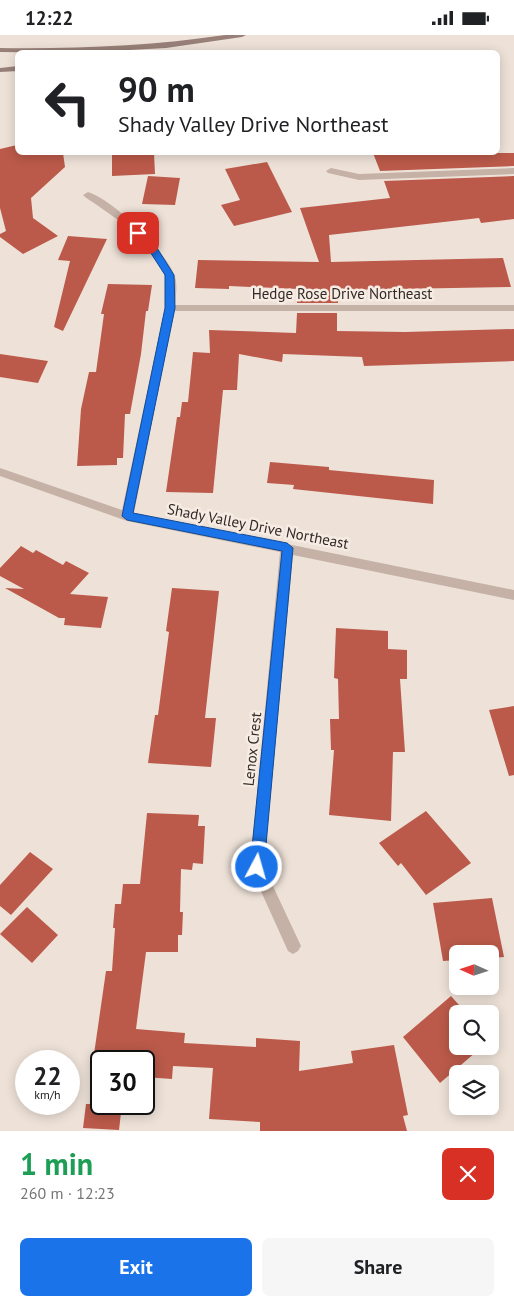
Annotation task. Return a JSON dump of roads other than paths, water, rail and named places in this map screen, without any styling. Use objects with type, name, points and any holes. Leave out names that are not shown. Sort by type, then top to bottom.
[{"type":"main road","points":[[144,50],[236,35]]},
{"type":"main road","points":[[76,50],[174,45]]},
{"type":"main road","points":[[0,49],[28,50]]},
{"type":"main road","points":[[0,64],[15,66]]},
{"type":"main road","points":[[0,70],[15,68]]},
{"type":"street","points":[[331,171],[359,177],[514,171]]},
{"type":"street","points":[[88,195],[118,215],[149,242],[170,275],[170,308],[127,516]]},
{"type":"street","name":"Hedge Rose Drive Northeast","points":[[170,308],[514,308]]},
{"type":"street","name":"Shady Valley Drive Northeast","points":[[0,472],[127,516],[514,595]]},
{"type":"street","name":"Lenox Crest","points":[[287,548],[257,867],[292,946]]}]
